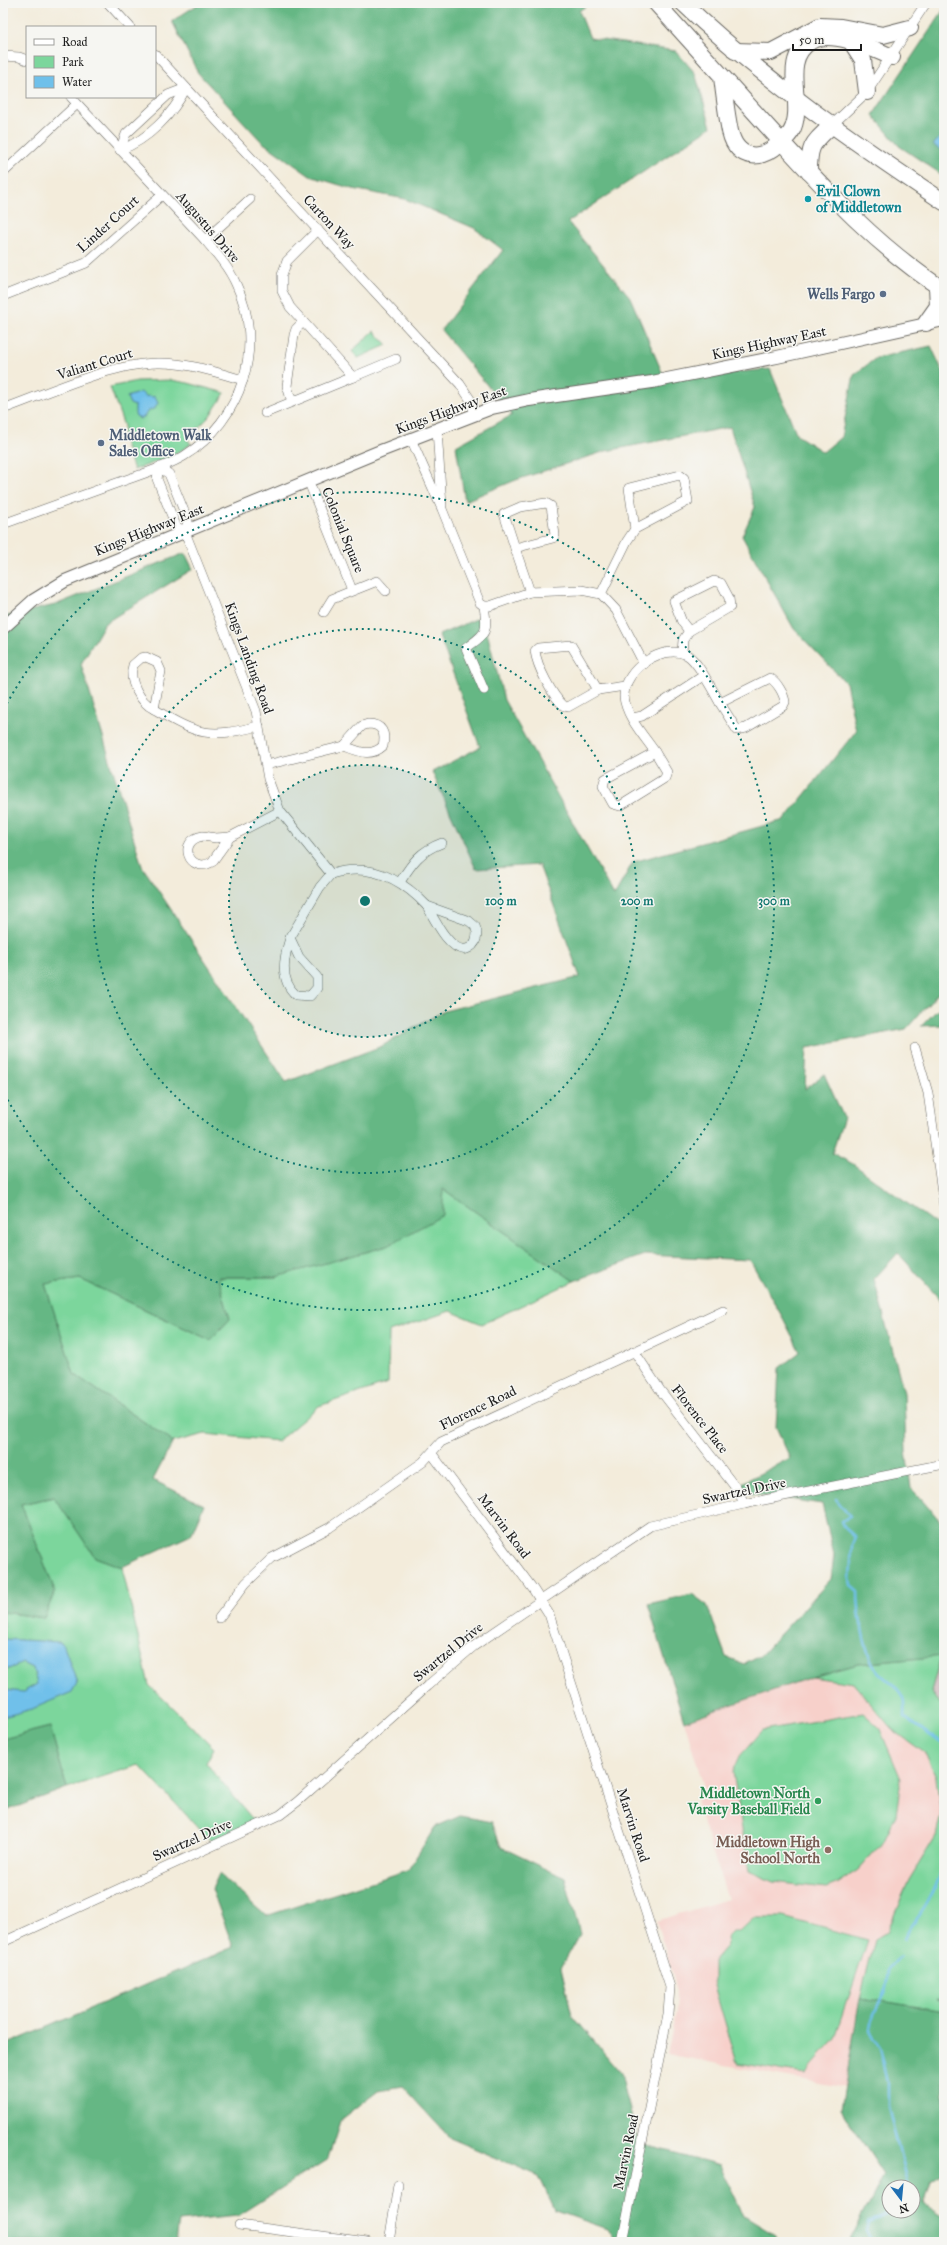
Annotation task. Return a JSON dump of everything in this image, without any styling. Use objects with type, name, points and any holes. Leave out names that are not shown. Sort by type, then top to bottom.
[{"type":"highway","points":[[656,3],[781,142],[869,233],[941,288],[938,306],[926,323]]},
{"type":"highway","points":[[683,3],[693,9],[735,51],[797,101],[831,126],[944,202]]},
{"type":"highway","points":[[735,51],[771,52],[785,46],[820,26],[841,27],[883,35],[910,28]]},
{"type":"highway","points":[[722,77],[732,138],[740,150],[746,154],[760,156],[772,151],[792,131],[797,101],[794,70],[796,60],[806,45],[826,36],[843,39],[892,57]]},
{"type":"highway","points":[[852,43],[863,60],[866,92]]},
{"type":"highway","points":[[809,172],[809,154],[811,148],[831,126]]},
{"type":"street","points":[[108,3],[129,26]]},
{"type":"street","points":[[831,126],[866,92],[892,57],[926,3]]},
{"type":"street","name":"Carton Way","points":[[156,55],[460,384],[470,399],[475,414]]},
{"type":"street","points":[[3,56],[19,57],[26,60]]},
{"type":"street","points":[[120,150],[126,134],[168,95],[186,88]]},
{"type":"street","points":[[120,150],[137,144],[160,123],[177,106],[186,88]]},
{"type":"street","name":"Augustus Drive","points":[[3,524],[159,467],[190,452],[211,434],[230,410],[243,380],[250,351],[250,334],[244,304],[233,277],[205,240],[72,98]]},
{"type":"street","points":[[3,173],[77,104]]},
{"type":"street","name":"Linder Court","points":[[3,296],[68,272],[86,263],[162,195]]},
{"type":"street","points":[[205,240],[250,199]]},
{"type":"street","points":[[318,230],[290,256],[285,266],[281,281],[285,299],[303,322],[353,376]]},
{"type":"street","name":"Kings Highway East","points":[[3,628],[34,600],[65,581],[308,480],[475,414],[515,402],[644,383],[764,360],[944,320]]},
{"type":"street","points":[[292,402],[287,386],[294,335],[296,329],[303,322]]},
{"type":"street","points":[[265,413],[396,359]]},
{"type":"street","name":"Valiant Court","points":[[3,409],[102,373],[148,363],[171,363],[195,366],[243,380]]},
{"type":"street","points":[[437,429],[442,509]]},
{"type":"street","points":[[411,439],[442,509],[480,603],[484,606],[490,606],[530,592],[581,590],[601,594],[616,610],[644,664]]},
{"type":"street","points":[[159,467],[170,474],[188,521],[185,532],[176,526],[157,479],[159,467]]},
{"type":"street","points":[[601,594],[627,541],[635,529],[688,501],[684,478],[678,476],[629,488],[635,529]]},
{"type":"street","name":"Colonial Square","points":[[308,480],[352,590]]},
{"type":"street","points":[[515,548],[553,538],[555,535],[551,506],[546,503],[520,507],[504,514],[515,548],[530,592]]},
{"type":"street","name":"Kings Landing Road","points":[[185,532],[246,684],[259,726],[268,779],[280,810],[331,874]]},
{"type":"street","points":[[324,612],[332,599],[377,581],[386,591]]},
{"type":"street","points":[[682,653],[683,640],[689,631],[730,607],[729,598],[718,581],[674,601],[682,622],[689,631]]},
{"type":"street","points":[[484,606],[486,631],[483,636],[466,648],[484,690]]},
{"type":"street","points":[[598,690],[571,645],[549,646],[538,648],[535,651],[539,667],[564,706],[570,706],[598,690],[625,686]]},
{"type":"street","points":[[655,752],[605,779],[603,786],[613,804],[620,806],[665,778],[667,772],[655,752],[633,718],[624,697],[625,686],[636,669],[664,653],[673,651],[688,656],[703,676],[737,730],[740,730],[783,706],[785,702],[776,684],[770,678],[720,702]]},
{"type":"street","points":[[154,709],[161,671],[157,662],[146,657],[133,665],[132,676],[141,697],[147,705],[154,709],[184,726],[211,734],[231,733],[259,726]]},
{"type":"street","points":[[633,718],[642,716],[703,676]]},
{"type":"street","points":[[266,764],[344,746]]},
{"type":"street","points":[[230,837],[212,862],[202,865],[189,859],[188,849],[194,839],[203,836],[216,838],[230,837],[280,810]]},
{"type":"street","points":[[400,882],[424,850],[442,843]]},
{"type":"street","points":[[290,938],[299,957],[317,977],[317,988],[310,996],[296,995],[289,986],[286,977],[284,959],[290,938],[320,887],[331,874],[346,869],[365,870],[387,876],[400,882],[415,893],[427,906],[442,932],[454,946],[464,949],[469,948],[475,942],[477,932],[472,923],[427,906]]},
{"type":"street","points":[[915,1048],[928,1093],[940,1151],[944,1206]]},
{"type":"street","name":"Florence Road","points":[[219,1618],[246,1583],[272,1558],[329,1528],[432,1454],[440,1442],[723,1310]]},
{"type":"street","name":"Florence Place","points":[[634,1351],[660,1390],[739,1492],[744,1504]]},
{"type":"street","name":"Marvin Road","points":[[432,1454],[541,1601],[551,1619],[670,1986],[668,2014],[622,2242]]},
{"type":"street","name":"Swartzel Drive","points":[[3,1942],[280,1815],[297,1802],[441,1673],[474,1646],[650,1526],[744,1504],[944,1464]]},
{"type":"street","points":[[390,2242],[398,2184]]},
{"type":"street","points":[[239,2225],[309,2238],[368,2242]]},
{"type":"shaded area","points":[[941,1656],[944,1656],[944,1709],[931,1691]]},
{"type":"shaded area","name":"Middletown High School North","points":[[944,1656],[944,2011],[860,1998],[846,2088],[667,2054],[676,2012],[677,1992],[673,1974],[656,1921],[728,1899],[696,1801],[707,1797],[684,1721],[812,1677],[858,1664]]},
{"type":"green space","points":[[200,3],[590,3],[579,11],[590,38],[676,51],[695,73],[711,127],[568,222],[630,297],[665,379],[770,369],[797,435],[823,452],[841,437],[854,375],[876,358],[931,346],[944,374],[944,987],[906,1029],[807,1048],[805,1089],[824,1074],[844,1118],[832,1153],[853,1164],[944,1230],[944,1304],[898,1253],[874,1279],[904,1393],[906,1451],[911,1488],[944,1525],[944,1656],[858,1664],[812,1677],[684,1721],[648,1604],[692,1594],[707,1605],[726,1657],[745,1664],[760,1656],[831,1579],[834,1555],[822,1504],[748,1493],[742,1483],[790,1458],[776,1427],[779,1368],[800,1352],[784,1320],[750,1260],[645,1255],[574,1281],[443,1189],[443,1215],[387,1246],[276,1277],[218,1277],[230,1319],[210,1340],[80,1279],[45,1284],[74,1374],[173,1442],[153,1480],[204,1505],[191,1535],[122,1567],[95,1557],[54,1497],[21,1504],[55,1591],[44,1618],[3,1612],[3,617],[55,605],[185,553],[193,569],[105,623],[81,664],[142,866],[286,1082],[382,1046],[444,1011],[580,977],[539,865],[476,869],[432,772],[480,747],[439,635],[483,616],[504,700],[614,896],[633,862],[784,820],[856,731],[846,683],[794,629],[742,536],[755,507],[730,427],[606,451],[516,480],[465,501],[456,446],[512,415],[441,330],[503,250],[474,228],[405,199],[353,189],[310,176],[262,142],[198,73],[172,21]]},
{"type":"green space","points":[[944,9],[944,176],[899,146],[873,115]]},
{"type":"green space","points":[[374,331],[387,345],[358,358],[352,351]]},
{"type":"green space","points":[[171,380],[225,393],[209,417],[187,439],[191,444],[175,455],[134,470],[123,438],[124,426],[110,387],[137,381]]},
{"type":"green space","points":[[944,1003],[944,1025],[921,1026]]},
{"type":"green space","points":[[443,1189],[574,1281],[482,1324],[450,1311],[389,1332],[388,1383],[319,1406],[278,1441],[205,1434],[173,1442],[74,1374],[45,1284],[80,1279],[210,1340],[230,1319],[218,1277],[276,1277]]},
{"type":"green space","points":[[54,1497],[95,1557],[122,1567],[149,1685],[214,1748],[206,1763],[255,1822],[212,1842],[139,1765],[67,1788],[50,1727],[3,1739],[3,1612],[44,1618],[55,1591],[21,1504]]},
{"type":"green space","points":[[941,1656],[931,1691],[944,1709],[944,2001],[936,2000],[944,2004],[944,2011],[860,1998],[875,1939],[887,1932],[909,1880],[936,1836],[941,1814],[936,1778],[926,1754],[892,1729],[853,1683],[812,1677],[858,1664]]},
{"type":"green space","name":"Middletown North Varsity Baseball Field","points":[[863,1713],[879,1727],[901,1779],[896,1815],[883,1842],[858,1870],[836,1884],[826,1888],[773,1882],[749,1871],[733,1772],[740,1756],[763,1730]]},
{"type":"green space","points":[[50,1727],[67,1788],[3,1812],[3,1739]]},
{"type":"green space","points":[[460,1816],[492,1822],[501,1847],[565,1878],[580,1934],[561,1968],[572,2015],[621,2073],[638,2143],[720,2165],[744,2216],[775,2235],[777,2242],[615,2242],[607,2229],[555,2211],[539,2176],[450,2138],[402,2086],[379,2090],[340,2121],[328,2159],[238,2216],[179,2222],[176,2242],[3,2242],[3,2046],[233,1947],[212,1889],[219,1874],[266,1916],[408,1870],[435,1827]]},
{"type":"green space","points":[[755,1917],[783,1917],[868,1940],[835,2039],[804,2074],[737,2063],[713,1982],[713,1961],[728,1944],[727,1937],[732,1932],[739,1932]]},
{"type":"green space","points":[[860,1998],[944,2011],[944,2173],[931,2182],[924,2204],[944,2217],[944,2242],[849,2242],[881,2181],[881,2219],[921,2219],[921,2179],[882,2179],[884,2175],[841,2109]]},
{"type":"water","points":[[944,133],[944,152],[933,145]]},
{"type":"water","points":[[141,392],[145,396],[155,397],[158,403],[155,408],[147,412],[144,417],[140,419],[135,415],[135,406],[130,404],[127,397]]},
{"type":"water","points":[[3,1639],[61,1642],[77,1683],[72,1692],[32,1709],[3,1717],[3,1686],[5,1690],[23,1692],[37,1684],[33,1668],[23,1663],[6,1670],[3,1679]]},
{"type":"waterway","points":[[836,1499],[850,1517],[842,1521],[845,1528],[855,1537],[852,1545],[850,1579],[851,1585],[858,1591],[862,1632],[868,1652],[879,1673],[901,1693],[904,1702],[904,1717],[944,1745]]},
{"type":"waterway","points":[[904,1939],[930,1897],[944,1863]]},
{"type":"waterway","points":[[900,1956],[888,1970],[886,1988],[871,2022],[870,2030],[880,2049],[884,2063],[888,2083],[888,2106],[906,2179]]},
{"type":"waterway","points":[[872,2242],[866,2230],[868,2222],[881,2217]]},
{"type":"place","name":"Evil Clown of Middletown","points":[[808,199]]},
{"type":"place","name":"Wells Fargo","points":[[883,294]]},
{"type":"place","name":"Middletown Walk Sales Office","points":[[101,443]]},
{"type":"place","name":"Middletown North Varsity Baseball Field","points":[[818,1801]]},
{"type":"place","name":"Middletown High School North","points":[[828,1850]]}]
